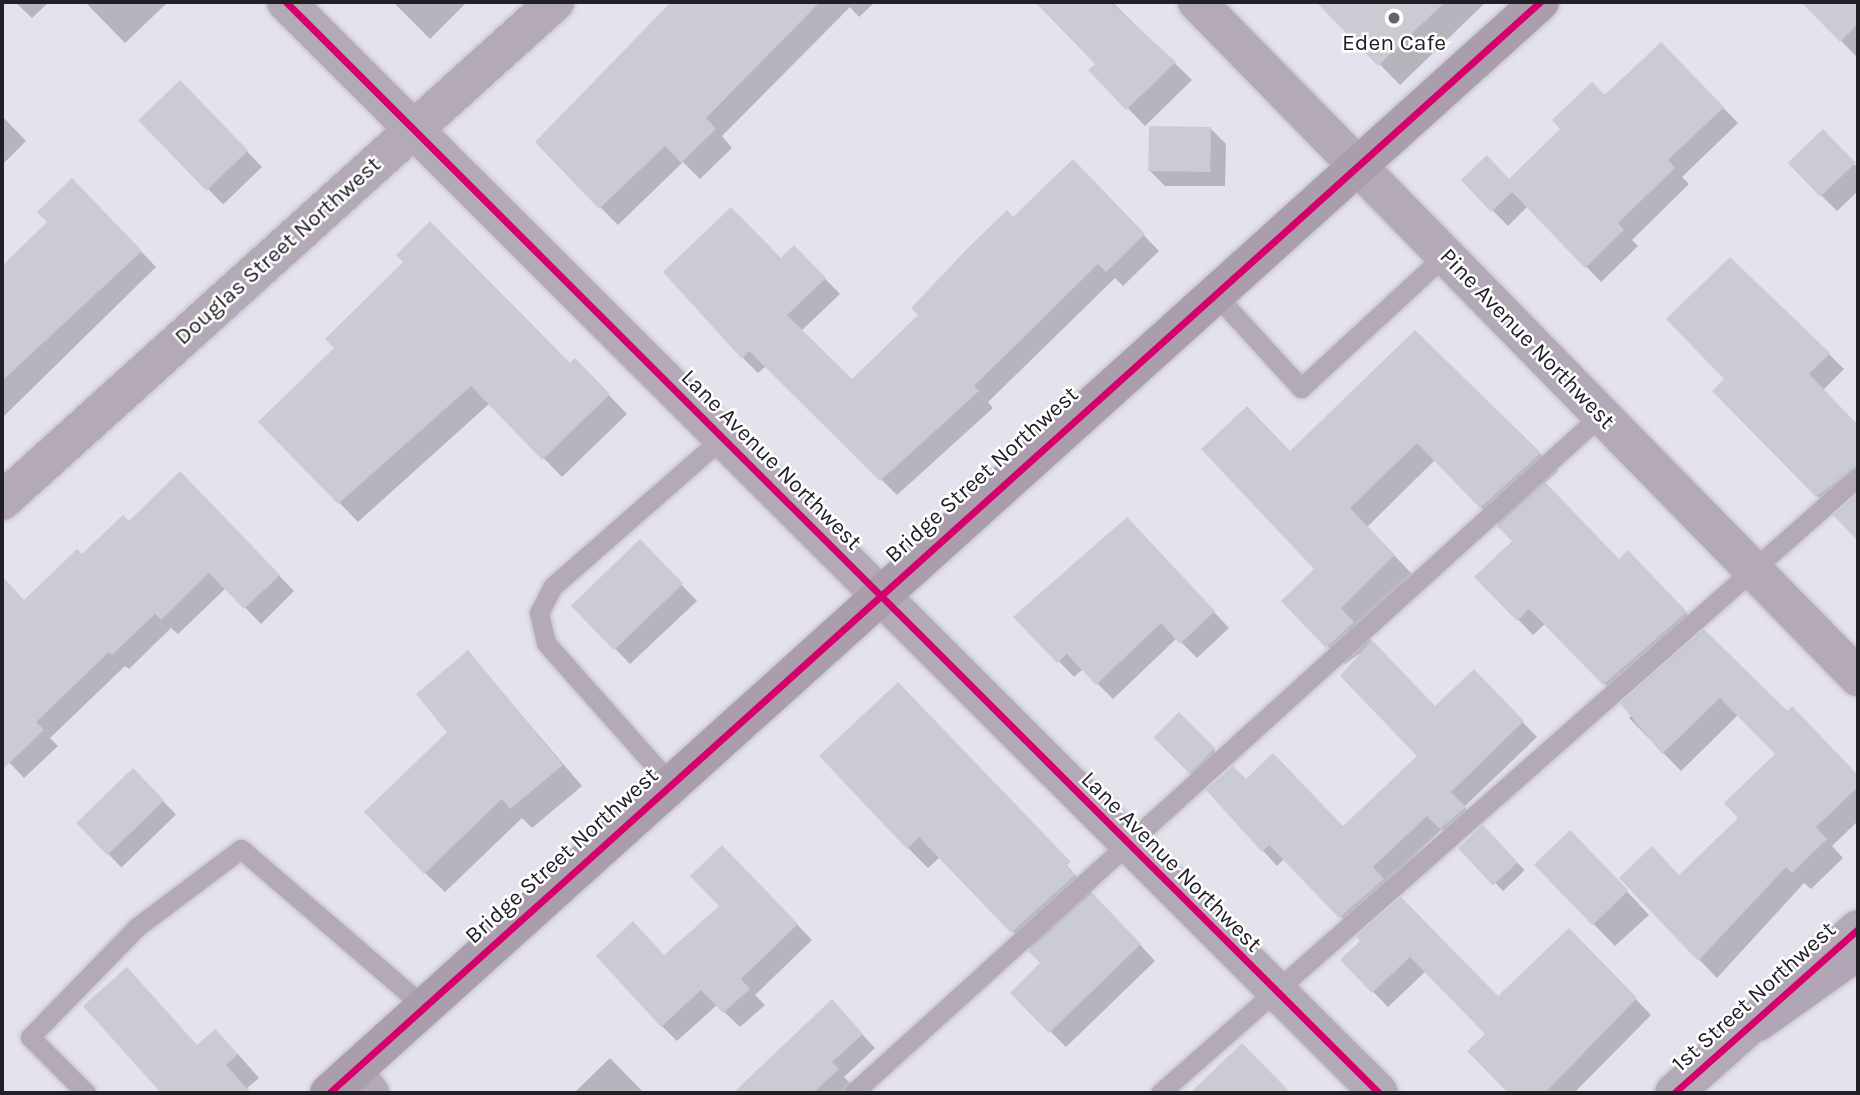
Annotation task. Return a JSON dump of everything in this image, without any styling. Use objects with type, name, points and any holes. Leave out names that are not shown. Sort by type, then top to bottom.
[{"type":"highway","points":[[1758,1022],[1858,951]]},
{"type":"main road","name":"Bridge Street Northwest","points":[[351,1086],[425,1007],[879,594],[1540,2]]},
{"type":"street","name":"Lane Avenue Northwest","points":[[286,2],[1275,993],[1379,1093]]},
{"type":"street","name":"Douglas Street Northwest","points":[[2,500],[555,2]]},
{"type":"street","name":"Pine Avenue Northwest","points":[[1197,2],[1858,677]]},
{"type":"street","name":"1st Street Northwest","points":[[1674,1093],[1758,1022],[1858,929]]},
{"type":"lane","points":[[1213,293],[1301,388],[1445,255]]},
{"type":"lane","points":[[853,1093],[1601,415]]},
{"type":"lane","points":[[671,783],[546,643],[539,613],[552,587],[722,438]]},
{"type":"lane","points":[[1160,1093],[1858,477]]},
{"type":"lane","points":[[86,1093],[30,1037],[137,927],[241,849],[425,1007]]},
{"type":"building","points":[[671,2],[820,2],[706,118],[716,129],[681,163],[665,146],[599,209],[535,142]]},
{"type":"building","points":[[1035,2],[1110,2],[1176,62],[1126,110],[1088,70],[1095,64]]},
{"type":"building","points":[[1316,2],[1445,2],[1378,66]]},
{"type":"building","points":[[1801,2],[1858,2],[1858,24],[1840,42]]},
{"type":"building","points":[[1661,42],[1724,107],[1668,160],[1675,168],[1618,223],[1624,230],[1585,268],[1512,192],[1491,212],[1461,180],[1487,155],[1509,179],[1560,129],[1552,120],[1592,82],[1605,95]]},
{"type":"building","points":[[180,80],[248,150],[206,191],[138,120]]},
{"type":"building","points":[[1149,126],[1211,127],[1210,172],[1148,171]]},
{"type":"building","points":[[1823,129],[1856,163],[1820,197],[1788,163]]},
{"type":"building","points":[[1073,159],[1145,234],[1106,272],[1098,264],[974,386],[979,391],[880,481],[749,351],[742,359],[663,272],[731,207],[781,258],[794,245],[826,278],[787,315],[852,379],[918,315],[911,308],[966,250],[1007,210],[1013,217]]},
{"type":"building","points":[[72,178],[142,251],[2,381],[2,266],[47,222],[37,212]]},
{"type":"building","points":[[430,221],[570,363],[575,358],[610,394],[542,460],[471,386],[338,504],[258,422],[334,348],[325,339],[403,262],[396,255]]},
{"type":"building","points":[[1730,257],[1830,353],[1809,374],[1858,425],[1858,465],[1816,497],[1712,391],[1724,379],[1666,319]]},
{"type":"building","points":[[1415,330],[1541,453],[1480,508],[1417,443],[1350,508],[1395,555],[1341,608],[1354,622],[1326,648],[1281,601],[1314,569],[1201,449],[1247,406],[1290,451]]},
{"type":"building","points":[[180,471],[280,575],[244,609],[209,573],[161,620],[155,614],[112,655],[109,652],[36,722],[44,730],[2,770],[2,576],[24,600],[77,549],[82,554],[123,515],[129,521]]},
{"type":"building","points":[[1545,482],[1619,559],[1628,550],[1687,612],[1603,685],[1529,609],[1517,621],[1474,577],[1512,541],[1497,526]]},
{"type":"building","points":[[1858,493],[1858,541],[1833,515]]},
{"type":"building","points":[[1127,517],[1215,611],[1180,644],[1161,623],[1096,685],[1067,654],[1057,663],[1013,617]]},
{"type":"building","points":[[640,539],[683,584],[614,650],[571,606]]},
{"type":"building","points":[[1704,629],[1787,711],[1792,706],[1858,775],[1858,787],[1816,827],[1827,839],[1792,873],[1786,867],[1698,961],[1619,878],[1652,846],[1679,875],[1738,818],[1724,803],[1775,754],[1720,698],[1662,754],[1620,703]]},
{"type":"building","points":[[1372,640],[1435,706],[1474,669],[1524,721],[1451,792],[1466,807],[1440,829],[1427,816],[1373,867],[1384,879],[1339,918],[1269,845],[1262,852],[1206,790],[1233,766],[1246,779],[1273,753],[1343,826],[1417,756],[1340,676]]},
{"type":"building","points":[[468,650],[563,765],[510,809],[502,799],[424,874],[364,812],[447,732],[416,694]]},
{"type":"building","points":[[898,682],[1071,862],[1066,866],[1075,875],[1011,933],[919,837],[907,849],[819,756]]},
{"type":"building","points":[[1179,712],[1215,748],[1190,774],[1154,737]]},
{"type":"building","points":[[133,768],[164,800],[107,855],[76,823]]},
{"type":"building","points":[[1483,825],[1518,862],[1493,885],[1458,848]]},
{"type":"building","points":[[1570,830],[1628,890],[1592,925],[1534,865]]},
{"type":"building","points":[[722,845],[798,924],[741,979],[750,989],[723,1013],[701,990],[661,1027],[596,956],[633,921],[664,955],[719,906],[690,876]]},
{"type":"building","points":[[1092,893],[1141,944],[1049,1033],[1010,993],[1040,963],[1028,951]]},
{"type":"building","points":[[1401,897],[1498,996],[1569,928],[1637,998],[1545,1093],[1508,1093],[1467,1051],[1485,1034],[1410,957],[1372,993],[1340,960],[1360,941],[1356,936]]},
{"type":"building","points":[[127,967],[197,1045],[215,1029],[238,1054],[226,1065],[251,1093],[161,1093],[83,1006]]},
{"type":"building","points":[[832,999],[863,1034],[832,1062],[839,1069],[813,1093],[733,1093]]},
{"type":"building","points":[[1242,1043],[1291,1093],[1190,1093]]},
{"type":"cycle path","points":[[286,2],[1379,1093]]},
{"type":"cycle path","points":[[329,1093],[1540,2]]},
{"type":"cycle path","points":[[1674,1093],[1858,929]]},
{"type":"place","name":"Eden Cafe","points":[[1394,18]]}]
